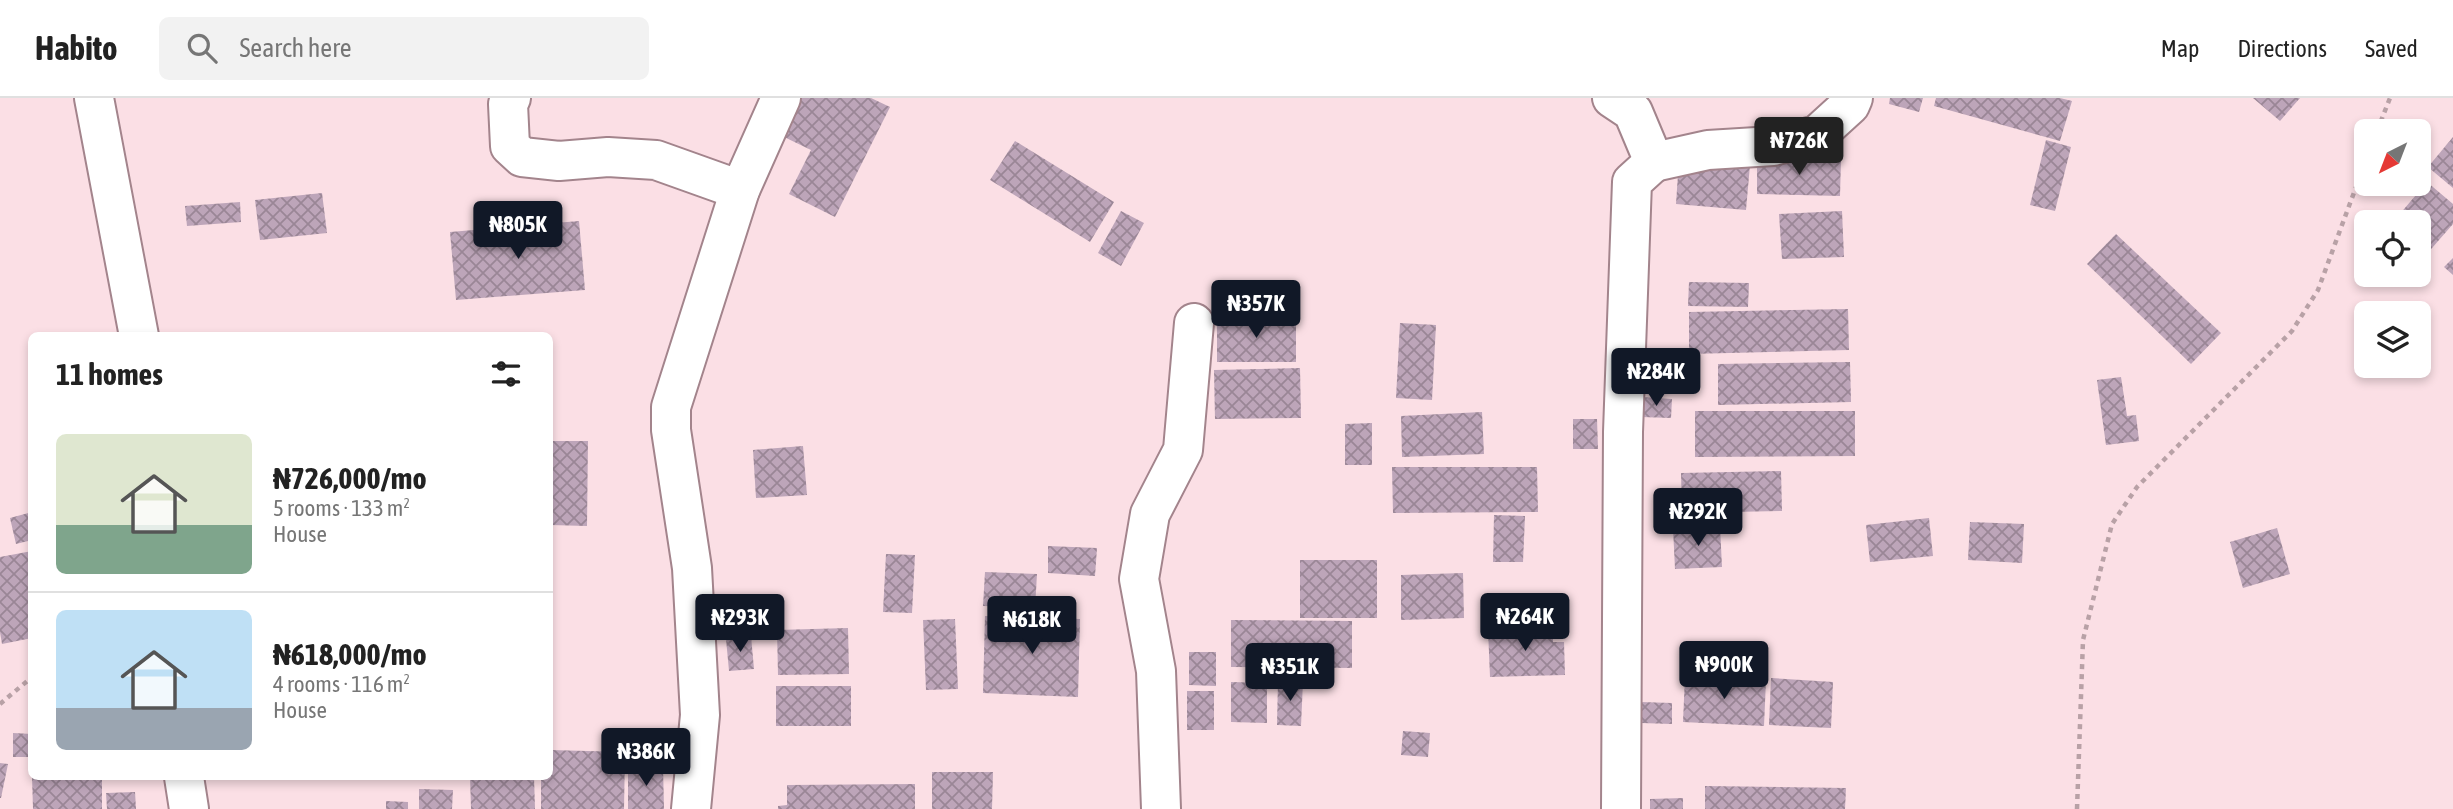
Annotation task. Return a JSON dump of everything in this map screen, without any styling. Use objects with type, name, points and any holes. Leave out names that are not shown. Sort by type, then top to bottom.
[{"type":"street","points":[[94,98],[138,332]]},
{"type":"street","points":[[511,98],[508,104],[510,146],[522,157],[559,162],[608,157],[656,160],[740,190]]},
{"type":"street","points":[[691,809],[700,715],[692,568],[671,430],[671,407],[740,190],[781,98]]},
{"type":"street","points":[[1612,98],[1633,113],[1654,162]]},
{"type":"street","points":[[1621,809],[1623,432],[1632,182],[1654,162],[1708,149],[1773,146],[1817,135],[1853,98]]},
{"type":"street","points":[[1161,809],[1156,671],[1139,579],[1150,513],[1183,450],[1194,323]]},
{"type":"street","points":[[184,780],[189,809]]},
{"type":"path","points":[[2381,119],[2390,98]]},
{"type":"path","points":[[2077,809],[2083,640],[2112,524],[2137,487],[2291,331],[2318,290],[2354,192]]},
{"type":"path","points":[[0,704],[28,680]]},
{"type":"building","points":[[799,98],[871,98],[890,107],[835,217],[789,194],[811,150],[780,135]]},
{"type":"building","points":[[1890,98],[1923,98],[1919,112],[1889,104]]},
{"type":"building","points":[[1936,98],[2060,98],[2072,101],[2060,141],[1934,106]]},
{"type":"building","points":[[2253,98],[2300,98],[2280,121]]},
{"type":"building","points":[[2453,137],[2453,188],[2431,170],[2431,163]]},
{"type":"building","points":[[2046,140],[2071,147],[2055,211],[2030,205]]},
{"type":"building","points":[[1015,141],[1114,202],[1090,242],[990,180]]},
{"type":"building","points":[[1757,158],[1841,160],[1840,196],[1757,194]]},
{"type":"building","points":[[1679,159],[1750,165],[1746,210],[1676,204]]},
{"type":"building","points":[[2431,185],[2453,204],[2453,224],[2431,249],[2431,210],[2403,210],[2415,196],[2431,196]]},
{"type":"building","points":[[322,193],[327,233],[260,240],[255,200]]},
{"type":"building","points":[[240,202],[241,222],[187,226],[185,206]]},
{"type":"building","points":[[1121,211],[1144,223],[1121,266],[1098,253]]},
{"type":"building","points":[[1842,211],[1844,257],[1782,259],[1779,214]]},
{"type":"building","points":[[579,221],[585,290],[456,300],[450,232]]},
{"type":"building","points":[[2116,234],[2221,333],[2191,364],[2087,264]]},
{"type":"building","points":[[2453,258],[2453,275],[2444,267]]},
{"type":"building","points":[[1689,282],[1749,283],[1748,307],[1688,306]]},
{"type":"building","points":[[1848,309],[1849,350],[1689,354],[1689,312]]},
{"type":"building","points":[[1217,318],[1296,318],[1296,362],[1217,362]]},
{"type":"building","points":[[1400,323],[1436,325],[1432,400],[1396,398]]},
{"type":"building","points":[[1850,362],[1851,402],[1718,405],[1718,364]]},
{"type":"building","points":[[1300,368],[1301,418],[1215,419],[1214,370]]},
{"type":"building","points":[[2121,377],[2127,416],[2136,415],[2139,441],[2106,445],[2097,380]]},
{"type":"building","points":[[1642,397],[1672,399],[1671,418],[1641,417]]},
{"type":"building","points":[[1695,411],[1855,411],[1855,456],[1695,457]]},
{"type":"building","points":[[1482,412],[1484,454],[1402,457],[1401,416]]},
{"type":"building","points":[[1573,419],[1597,419],[1598,449],[1573,449]]},
{"type":"building","points":[[1372,423],[1372,465],[1345,465],[1345,424]]},
{"type":"building","points":[[553,441],[588,441],[587,526],[553,525]]},
{"type":"building","points":[[803,446],[807,495],[756,498],[753,450]]},
{"type":"building","points":[[1392,467],[1537,467],[1538,512],[1393,513]]},
{"type":"building","points":[[1781,471],[1782,511],[1682,513],[1681,473]]},
{"type":"building","points":[[28,513],[28,541],[16,544],[10,518]]},
{"type":"building","points":[[1494,515],[1525,516],[1523,562],[1493,562]]},
{"type":"building","points":[[1929,518],[1933,556],[1870,562],[1866,525]]},
{"type":"building","points":[[1970,522],[2024,524],[2022,563],[1968,560]]},
{"type":"building","points":[[1720,526],[1722,567],[1675,569],[1673,528]]},
{"type":"building","points":[[2277,528],[2290,574],[2243,588],[2230,542]]},
{"type":"building","points":[[1048,546],[1097,548],[1095,576],[1048,573]]},
{"type":"building","points":[[28,552],[28,639],[2,644],[0,632],[0,557]]},
{"type":"building","points":[[886,554],[915,555],[912,613],[883,612]]},
{"type":"building","points":[[1300,560],[1377,560],[1377,618],[1300,618]]},
{"type":"building","points":[[985,572],[1037,574],[1035,608],[983,606]]},
{"type":"building","points":[[1463,573],[1464,618],[1401,620],[1401,575]]},
{"type":"building","points":[[985,616],[1080,619],[1078,697],[983,693]]},
{"type":"building","points":[[955,619],[958,689],[926,690],[923,620]]},
{"type":"building","points":[[1231,620],[1352,621],[1352,668],[1231,667]]},
{"type":"building","points":[[1553,627],[1553,642],[1564,642],[1565,675],[1490,677],[1488,629]]},
{"type":"building","points":[[848,628],[849,674],[778,675],[777,630]]},
{"type":"building","points":[[751,636],[754,669],[729,671],[726,639]]},
{"type":"building","points":[[1189,652],[1216,652],[1216,686],[1189,685]]},
{"type":"building","points":[[1685,676],[1766,680],[1764,726],[1683,722]]},
{"type":"building","points":[[1771,678],[1833,682],[1831,728],[1769,725]]},
{"type":"building","points":[[1278,680],[1303,681],[1301,726],[1277,725]]},
{"type":"building","points":[[1231,682],[1267,683],[1267,723],[1231,722]]},
{"type":"building","points":[[776,686],[851,686],[851,726],[776,726]]},
{"type":"building","points":[[1187,691],[1214,691],[1214,730],[1187,730]]},
{"type":"building","points":[[1641,702],[1672,703],[1672,724],[1641,723]]},
{"type":"building","points":[[1403,731],[1430,733],[1428,757],[1401,755]]},
{"type":"building","points":[[13,733],[28,734],[28,757],[13,757]]},
{"type":"building","points":[[553,750],[625,752],[624,809],[541,809],[541,780],[553,780]]},
{"type":"building","points":[[0,763],[8,764],[1,798],[0,798]]},
{"type":"building","points":[[663,766],[664,809],[628,809],[628,767]]},
{"type":"building","points":[[932,772],[993,772],[992,809],[932,809]]},
{"type":"building","points":[[32,780],[102,780],[102,809],[33,809]]},
{"type":"building","points":[[470,780],[534,780],[535,809],[471,809]]},
{"type":"building","points":[[915,784],[915,809],[778,809],[778,806],[787,805],[787,785]]},
{"type":"building","points":[[1705,786],[1846,788],[1845,809],[1705,809]]},
{"type":"building","points":[[419,789],[453,790],[452,809],[419,809]]},
{"type":"building","points":[[135,792],[136,809],[107,809],[106,793]]},
{"type":"building","points":[[1683,798],[1683,809],[1650,809],[1650,799]]},
{"type":"building","points":[[386,801],[408,802],[408,809],[386,809]]}]
